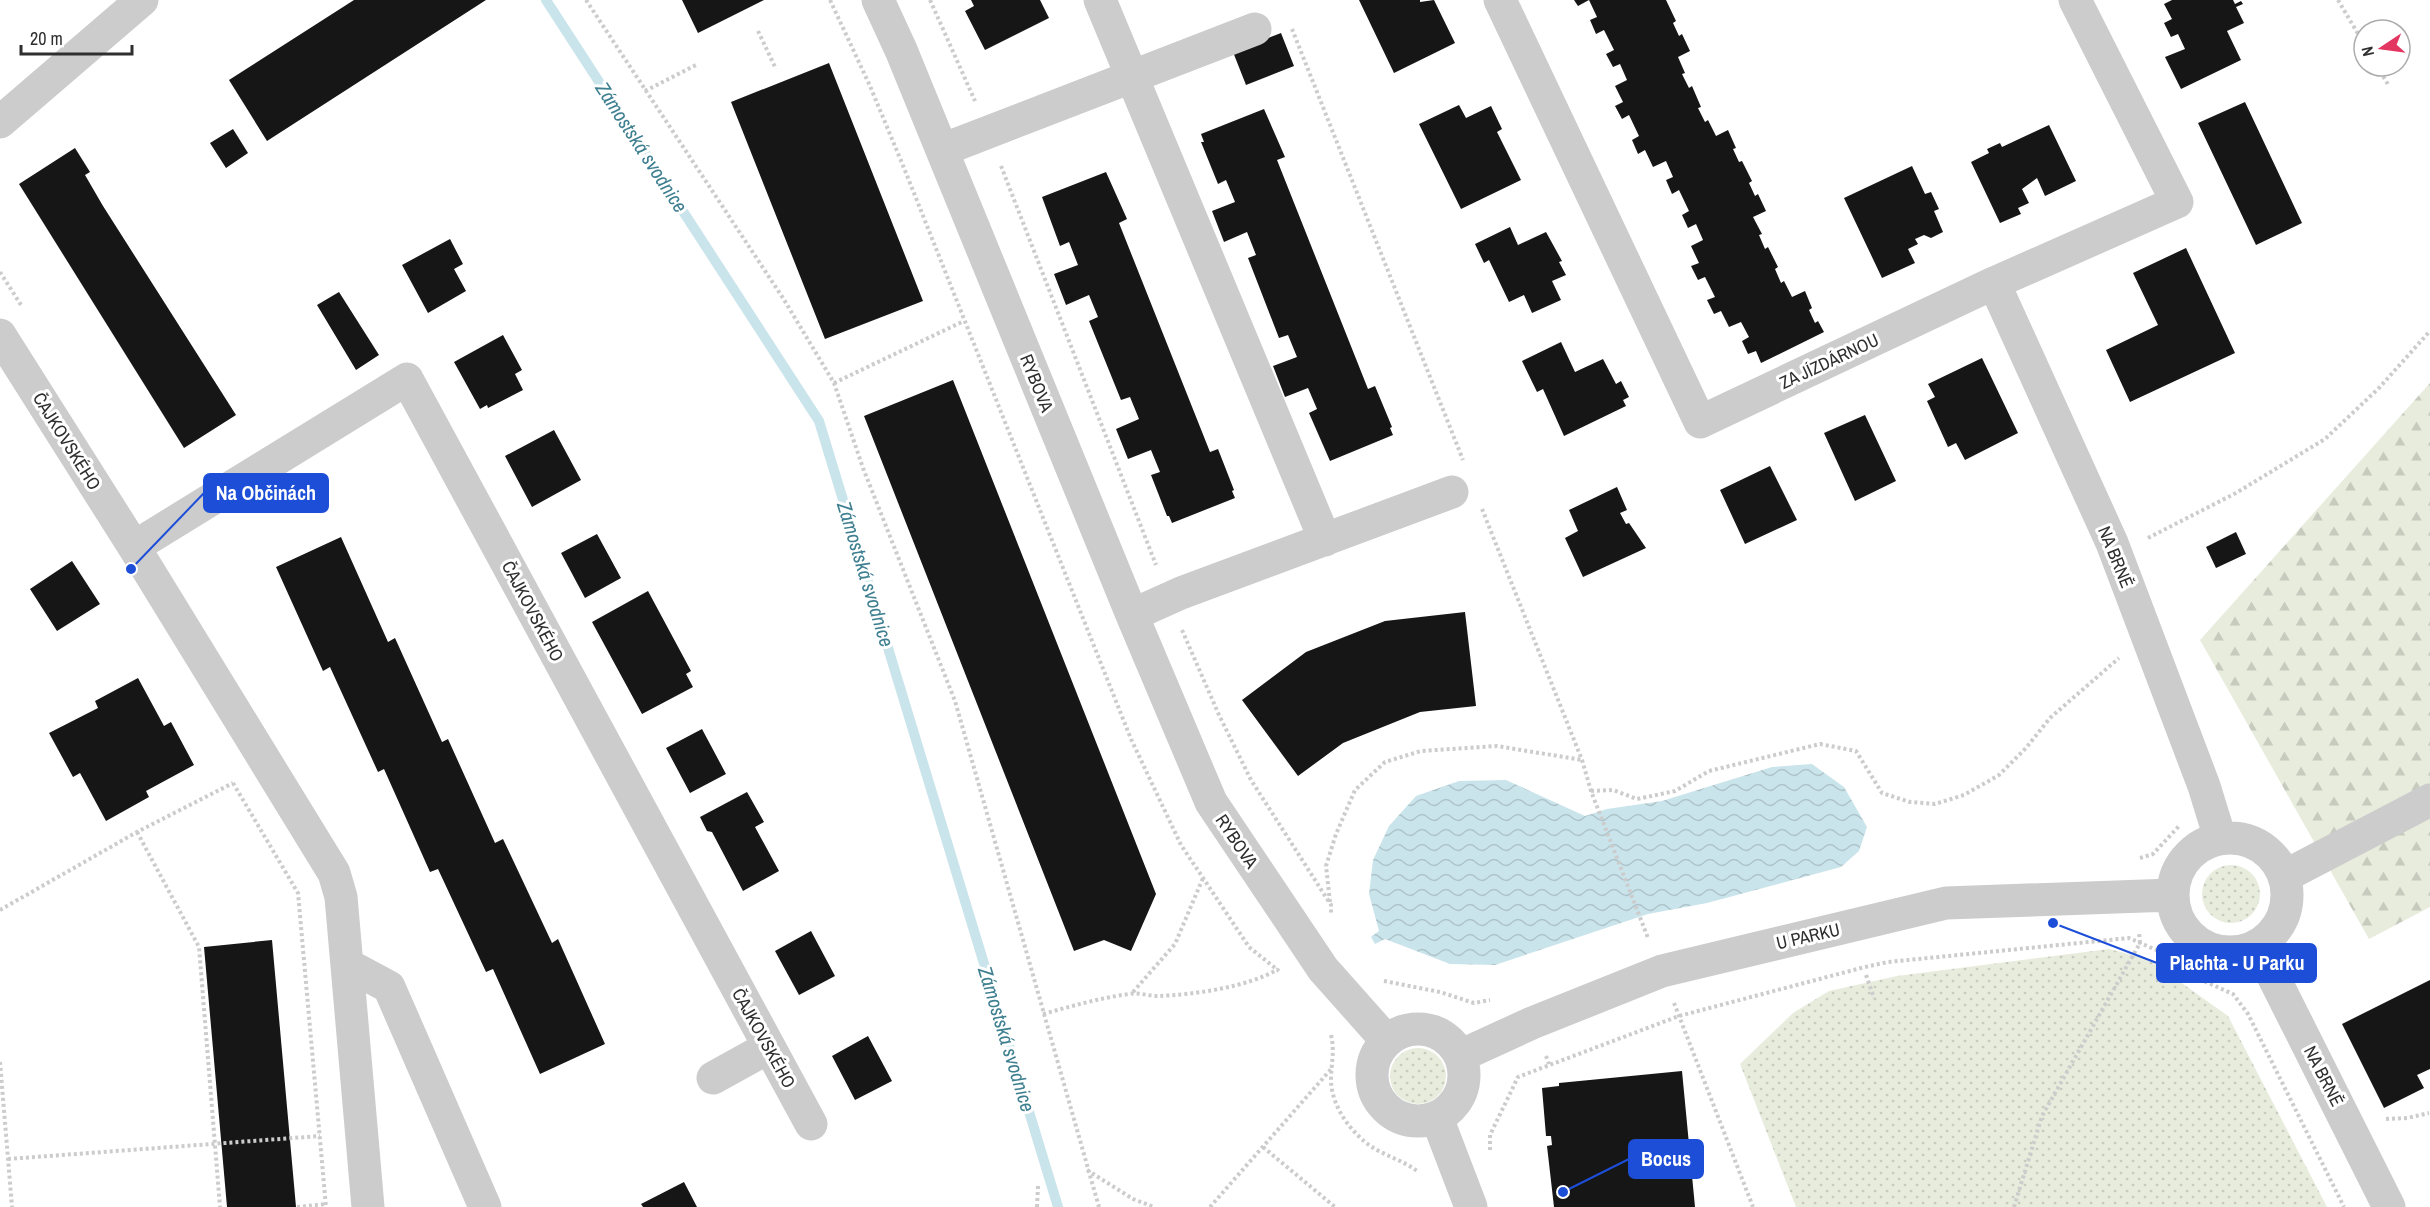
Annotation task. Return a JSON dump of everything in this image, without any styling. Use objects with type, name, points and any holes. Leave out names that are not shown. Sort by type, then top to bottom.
[{"type":"street","points":[[0,122],[142,0]]},
{"type":"street","name":"RYBOVA","points":[[878,0],[901,50],[1211,802],[1323,969],[1387,1041]]},
{"type":"street","points":[[1100,0],[1325,540]]},
{"type":"street","name":"ZA JÍZDÁRNOU","points":[[1500,0],[1700,422],[1994,283],[2177,202],[2075,0]]},
{"type":"street","points":[[942,150],[1255,28]]},
{"type":"street","name":"NA BRNĚ","points":[[1994,283],[2116,555],[2204,786],[2220,838]]},
{"type":"street","name":"ČAJKOVSKÉHO","points":[[0,334],[334,873],[341,897],[348,965],[368,1207]]},
{"type":"street","name":"ČAJKOVSKÉHO","points":[[134,547],[407,379],[812,1124]]},
{"type":"street","points":[[1132,615],[1325,540],[1458,478]]},
{"type":"street","points":[[2285,876],[2430,800]]},
{"type":"street","points":[[2220,838],[2236,838],[2252,842],[2266,850],[2277,862],[2285,876],[2288,896],[2284,916],[2274,933],[2258,946],[2240,952],[2220,952],[2201,946],[2186,932],[2176,915],[2172,895],[2174,880],[2181,865],[2191,852],[2205,843],[2220,838]]},
{"type":"street","name":"U PARKU","points":[[1460,1056],[1532,1023],[1662,971],[1946,903],[2172,895]]},
{"type":"street","name":"NA BRNĚ","points":[[2258,946],[2389,1207]]},
{"type":"street","points":[[348,965],[388,987],[485,1207]]},
{"type":"street","points":[[1413,1029],[1427,1030],[1447,1039],[1460,1056],[1464,1070],[1461,1091],[1449,1110],[1437,1118],[1409,1121],[1396,1116],[1384,1107],[1376,1094],[1372,1080],[1373,1066],[1378,1052],[1387,1041],[1399,1033],[1413,1029]]},
{"type":"street","points":[[713,1078],[769,1047]]},
{"type":"street","points":[[1437,1118],[1471,1207]]},
{"type":"street","points":[[462,1156],[466,1207]]},
{"type":"path","points":[[586,0],[783,298],[834,383],[863,468],[955,700],[1099,1207]]},
{"type":"path","points":[[830,0],[870,86],[1131,739],[1181,845],[1249,947],[1278,969],[1284,977]]},
{"type":"path","points":[[930,0],[988,132],[1196,665],[1251,780],[1331,906]]},
{"type":"path","points":[[2338,0],[2352,24]]},
{"type":"path","points":[[1289,21],[1458,478]]},
{"type":"path","points":[[758,31],[776,69]]},
{"type":"path","points":[[645,92],[696,65]]},
{"type":"path","points":[[2384,78],[2389,86]]},
{"type":"path","points":[[834,383],[964,321]]},
{"type":"path","points":[[2116,555],[2236,493],[2325,439],[2379,388],[2430,331]]},
{"type":"path","points":[[1482,508],[1753,1207]]},
{"type":"path","points":[[1591,791],[1613,790],[1637,799],[1647,797],[1675,791],[1708,771],[1820,744],[1856,751],[1882,793],[1910,802],[1935,804],[1964,795],[1999,775],[2026,748],[2050,718],[2128,651]]},
{"type":"path","points":[[1332,921],[1326,866],[1336,834],[1355,790],[1385,762],[1421,751],[1497,746],[1581,760]]},
{"type":"path","points":[[0,910],[137,832],[267,763]]},
{"type":"path","points":[[233,783],[298,893],[326,1206],[297,1207]]},
{"type":"path","points":[[2014,1207],[2042,1116],[2140,943],[2137,859],[2153,854],[2183,822]]},
{"type":"path","points":[[137,832],[198,946],[220,1207]]},
{"type":"path","points":[[1133,993],[1175,944],[1203,878]]},
{"type":"path","points":[[1493,1157],[1489,1148],[1490,1135],[1518,1077],[1679,1016],[1888,962],[2129,938],[2161,952],[2179,970],[2233,994],[2248,1014],[2344,1207]]},
{"type":"path","points":[[1043,1014],[1102,998],[1133,993],[1157,996],[1231,987],[1261,979],[1278,969]]},
{"type":"path","points":[[1866,975],[1874,998]]},
{"type":"path","points":[[1380,980],[1440,992],[1474,1003],[1499,997]]},
{"type":"path","points":[[1532,1023],[1549,1064]]},
{"type":"path","points":[[1325,1026],[1331,1034],[1335,1049],[1331,1081],[1343,1117],[1371,1146],[1416,1169],[1422,1176]]},
{"type":"path","points":[[0,1062],[12,1207]]},
{"type":"path","points":[[1210,1207],[1333,1068]]},
{"type":"path","points":[[2381,1110],[2387,1120],[2429,1113]]},
{"type":"path","points":[[8,1159],[320,1136]]},
{"type":"path","points":[[1263,1147],[1335,1207]]},
{"type":"path","points":[[1087,1170],[1133,1198],[1154,1207]]},
{"type":"path","points":[[1037,1207],[1038,1186]]},
{"type":"green space","points":[[2430,383],[2430,907],[2369,939],[2200,640]]},
{"type":"green space","points":[[2231,865],[2242,867],[2255,878],[2260,894],[2258,905],[2247,918],[2231,923],[2220,921],[2207,910],[2202,894],[2204,883],[2215,870]]},
{"type":"green space","points":[[2109,949],[2148,959],[2228,1016],[2327,1207],[1796,1207],[1740,1064],[1793,1013],[1829,991],[1897,976]]},
{"type":"green space","points":[[1418,1048],[1429,1050],[1438,1056],[1444,1065],[1446,1076],[1444,1087],[1438,1096],[1429,1102],[1418,1104],[1407,1102],[1398,1096],[1392,1087],[1390,1076],[1392,1065],[1398,1056],[1407,1050]]},
{"type":"water","points":[[1812,764],[1844,787],[1867,827],[1859,851],[1841,867],[1707,903],[1648,914],[1495,965],[1450,964],[1385,939],[1375,944],[1371,937],[1379,931],[1369,894],[1373,860],[1389,826],[1416,796],[1459,781],[1506,780],[1585,816],[1607,809],[1662,801],[1772,767]]},
{"type":"building","points":[[354,0],[486,0],[267,141],[229,80]]},
{"type":"building","points":[[682,0],[764,0],[698,33]]},
{"type":"building","points":[[971,0],[1040,0],[1049,18],[985,50],[965,11],[974,6]]},
{"type":"building","points":[[1359,0],[1420,0],[1420,2],[1434,0],[1455,43],[1394,73]]},
{"type":"building","points":[[1574,0],[1589,0],[1578,6]]},
{"type":"building","points":[[1589,0],[1666,0],[1676,21],[1673,23],[1679,36],[1682,34],[1690,51],[1678,57],[1685,73],[1682,74],[1689,88],[1692,86],[1701,107],[1698,108],[1705,122],[1708,120],[1716,136],[1728,130],[1739,162],[1742,161],[1752,181],[1749,183],[1755,196],[1758,194],[1766,211],[1753,217],[1762,234],[1759,235],[1765,249],[1768,247],[1778,267],[1775,269],[1781,283],[1784,281],[1792,297],[1805,291],[1812,308],[1809,310],[1815,323],[1818,321],[1824,332],[1761,363],[1756,351],[1748,354],[1742,341],[1749,337],[1741,322],[1729,327],[1721,311],[1714,314],[1707,300],[1715,297],[1705,277],[1698,280],[1691,266],[1699,263],[1691,246],[1703,240],[1696,224],[1688,228],[1682,215],[1689,211],[1679,190],[1672,194],[1666,180],[1673,177],[1666,161],[1653,167],[1645,150],[1638,154],[1632,140],[1639,136],[1629,115],[1622,119],[1615,106],[1623,102],[1615,86],[1627,80],[1620,64],[1613,67],[1606,54],[1614,50],[1604,30],[1596,34],[1590,20],[1597,17]]},
{"type":"building","points":[[2172,0],[2233,0],[2235,4],[2241,1],[2243,4],[2236,7],[2244,23],[2227,31],[2241,60],[2181,89],[2165,57],[2185,49],[2178,34],[2171,37],[2164,23],[2172,19],[2164,4]]},
{"type":"building","points":[[1281,33],[1294,66],[1246,85],[1233,52]]},
{"type":"building","points":[[829,63],[923,301],[825,339],[731,102]]},
{"type":"building","points":[[2245,102],[2302,223],[2256,245],[2198,123]]},
{"type":"building","points":[[1459,105],[1466,118],[1491,106],[1502,129],[1497,132],[1521,180],[1461,209],[1419,124]]},
{"type":"building","points":[[1264,109],[1285,157],[1277,160],[1368,389],[1375,386],[1392,427],[1390,428],[1393,435],[1330,461],[1309,413],[1317,409],[1308,388],[1285,397],[1273,366],[1297,357],[1288,335],[1279,338],[1248,258],[1256,255],[1247,232],[1224,242],[1212,211],[1235,202],[1226,180],[1218,184],[1201,142],[1204,142],[1201,134]]},
{"type":"building","points":[[2049,125],[2076,181],[2045,196],[2037,178],[2022,189],[2029,203],[2018,208],[2021,214],[2000,223],[1971,162],[1989,153],[1987,149],[2000,143],[2002,147]]},
{"type":"building","points":[[233,129],[248,153],[226,168],[210,143]]},
{"type":"building","points":[[75,148],[90,172],[85,175],[103,206],[236,415],[184,448],[19,184]]},
{"type":"building","points":[[1912,166],[1925,194],[1931,192],[1939,209],[1934,211],[1943,232],[1931,238],[1924,235],[1915,239],[1918,244],[1908,249],[1915,263],[1882,278],[1844,198]]},
{"type":"building","points":[[1106,172],[1127,219],[1119,223],[1210,452],[1218,449],[1234,490],[1232,491],[1235,498],[1172,523],[1151,475],[1160,472],[1151,450],[1128,459],[1116,429],[1139,419],[1130,397],[1121,400],[1089,321],[1098,317],[1089,295],[1066,305],[1054,274],[1078,265],[1069,242],[1060,246],[1042,197]]},
{"type":"building","points":[[1510,227],[1518,245],[1546,232],[1562,261],[1559,262],[1566,275],[1552,281],[1561,300],[1532,313],[1524,295],[1509,302],[1489,260],[1484,263],[1475,244]]},
{"type":"building","points":[[450,239],[463,264],[454,269],[466,291],[428,313],[402,265]]},
{"type":"building","points":[[2186,248],[2235,353],[2130,402],[2106,350],[2158,325],[2133,273]]},
{"type":"building","points":[[339,292],[379,355],[356,370],[317,305]]},
{"type":"building","points":[[503,335],[522,370],[515,374],[523,390],[488,408],[487,405],[480,409],[454,362]]},
{"type":"building","points":[[1561,342],[1575,372],[1603,359],[1616,384],[1621,381],[1629,397],[1623,400],[1626,406],[1564,436],[1543,389],[1537,392],[1522,361]]},
{"type":"building","points":[[1982,358],[2018,433],[1965,460],[1956,443],[1948,447],[1927,401],[1935,397],[1928,384]]},
{"type":"building","points":[[953,380],[1156,894],[1131,951],[1104,940],[1074,951],[864,416]]},
{"type":"building","points":[[1865,415],[1896,481],[1855,501],[1824,433]]},
{"type":"building","points":[[554,430],[581,480],[532,507],[505,456]]},
{"type":"building","points":[[1770,466],[1797,520],[1745,544],[1720,490]]},
{"type":"building","points":[[1617,487],[1627,510],[1620,513],[1646,548],[1583,577],[1565,538],[1578,531],[1569,510]]},
{"type":"building","points":[[2236,532],[2246,554],[2216,568],[2206,547]]},
{"type":"building","points":[[597,534],[621,578],[585,598],[561,553]]},
{"type":"building","points":[[341,537],[388,642],[395,638],[442,742],[448,739],[495,843],[503,839],[552,943],[558,939],[605,1044],[540,1074],[493,969],[486,972],[438,869],[430,872],[384,769],[378,772],[330,667],[323,671],[276,567]]},
{"type":"building","points":[[72,561],[100,604],[57,631],[30,589]]},
{"type":"building","points":[[648,591],[691,671],[686,674],[693,687],[642,714],[592,622]]},
{"type":"building","points":[[1465,612],[1476,706],[1420,712],[1343,743],[1298,776],[1242,700],[1306,652],[1385,621]]},
{"type":"building","points":[[138,678],[164,726],[171,722],[194,765],[146,791],[149,797],[106,821],[80,773],[73,777],[49,733],[98,708],[95,701]]},
{"type":"building","points":[[702,729],[726,774],[690,793],[666,748]]},
{"type":"building","points":[[747,792],[764,822],[755,827],[779,871],[743,891],[712,832],[707,831],[700,817]]},
{"type":"building","points":[[811,931],[835,976],[799,995],[775,951]]},
{"type":"building","points":[[272,940],[296,1207],[227,1207],[204,947]]},
{"type":"building","points":[[2430,980],[2430,1069],[2417,1075],[2424,1088],[2384,1108],[2342,1024]]},
{"type":"building","points":[[868,1036],[892,1081],[855,1100],[832,1056]]},
{"type":"building","points":[[1682,1071],[1695,1207],[1554,1207],[1547,1146],[1552,1145],[1551,1136],[1546,1136],[1542,1088],[1559,1086],[1559,1083]]},
{"type":"building","points":[[684,1182],[697,1207],[643,1207],[641,1204]]},
{"type":"waterway","name":"Zámostská svodnice","points":[[546,0],[819,421],[1058,1207]]},
{"type":"place","name":"Na Občinách","points":[[131,569]]},
{"type":"place","name":"Plachta - U Parku","points":[[2053,923]]},
{"type":"place","name":"Bocus","points":[[1563,1192]]}]
